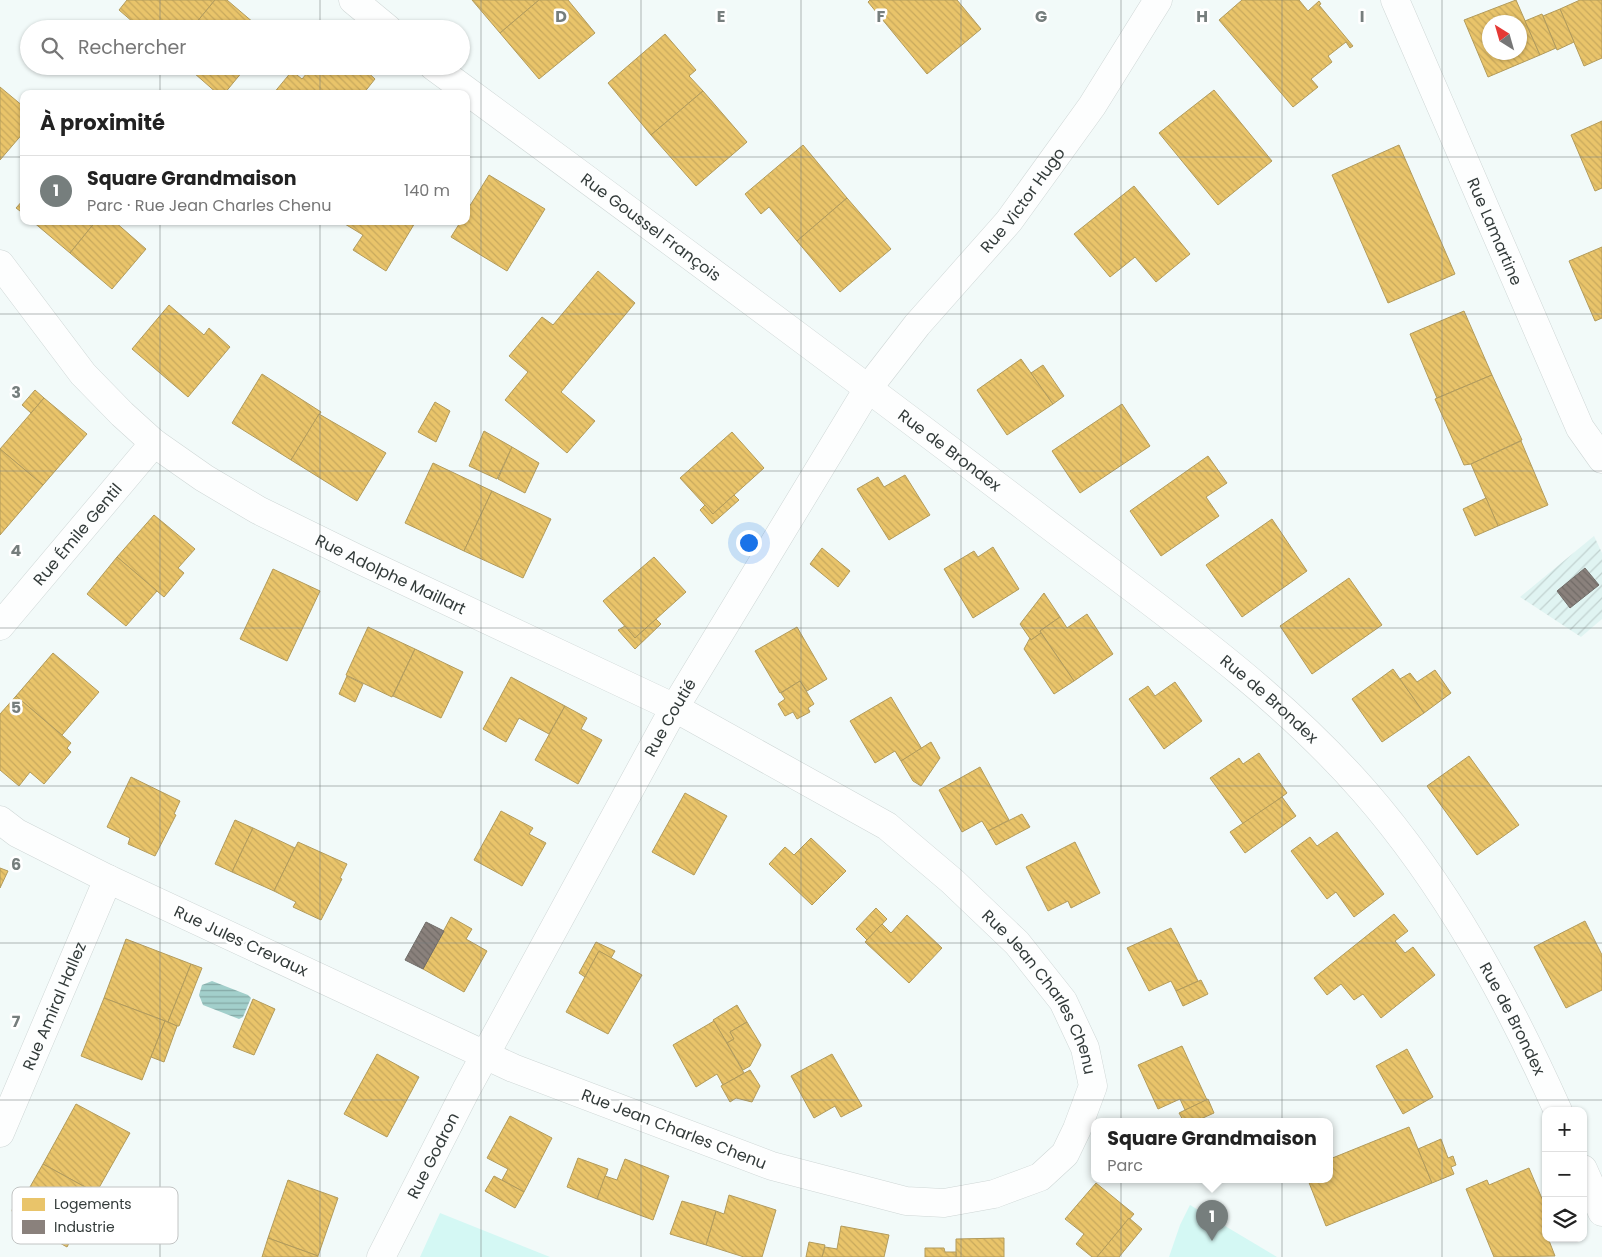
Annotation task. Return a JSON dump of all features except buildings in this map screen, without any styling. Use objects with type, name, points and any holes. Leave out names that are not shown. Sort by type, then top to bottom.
[{"type":"street","points":[[354,0],[377,20]]},
{"type":"street","name":"Rue Victor Hugo","points":[[869,387],[917,325],[1009,221],[1092,106],[1158,0]]},
{"type":"street","name":"Rue Lamartine","points":[[1395,0],[1580,428],[1602,459]]},
{"type":"street","name":"Rue Goussel François","points":[[445,75],[466,90]]},
{"type":"street","name":"Rue Goussel François","points":[[470,93],[869,387]]},
{"type":"street","name":"Rue Adolphe Maillart","points":[[0,264],[83,374],[122,414],[154,443],[204,478],[258,510],[675,708]]},
{"type":"street","name":"Rue Coutié","points":[[486,1055],[675,708],[869,387]]},
{"type":"street","name":"Rue de Brondex","points":[[869,387],[1262,689],[1364,791],[1445,896],[1526,1039],[1556,1107]]},
{"type":"street","name":"Rue Émile Gentil","points":[[0,626],[154,443]]},
{"type":"street","name":"Rue Jean Charles Chenu","points":[[486,1055],[513,1068],[772,1166],[906,1201],[944,1203],[994,1194],[1040,1177],[1065,1154],[1077,1130],[1093,1086],[1085,1048],[1062,1001],[1017,943],[952,881],[887,826],[675,708]]},
{"type":"street","name":"Rue Jules Crevaux","points":[[0,820],[17,832],[108,879],[486,1055]]},
{"type":"street","name":"Rue Amiral Hallez","points":[[0,1133],[108,879]]},
{"type":"street","name":"Rue Godron","points":[[381,1257],[486,1055]]},
{"type":"street","points":[[1587,1178],[1602,1212]]},
{"type":"shaded area","points":[[1594,536],[1602,553],[1602,619],[1581,637],[1520,597]]},
{"type":"shaded area","points":[[212,981],[248,995],[251,998],[243,1017],[239,1019],[203,1005],[199,995],[202,985]]},
{"type":"shaded area","points":[[1190,1205],[1277,1257],[1169,1257],[1180,1225]]},
{"type":"shaded area","points":[[440,1213],[550,1257],[420,1257]]},
{"type":"place","name":"Square Grandmaison","points":[[1212,1241]]}]
